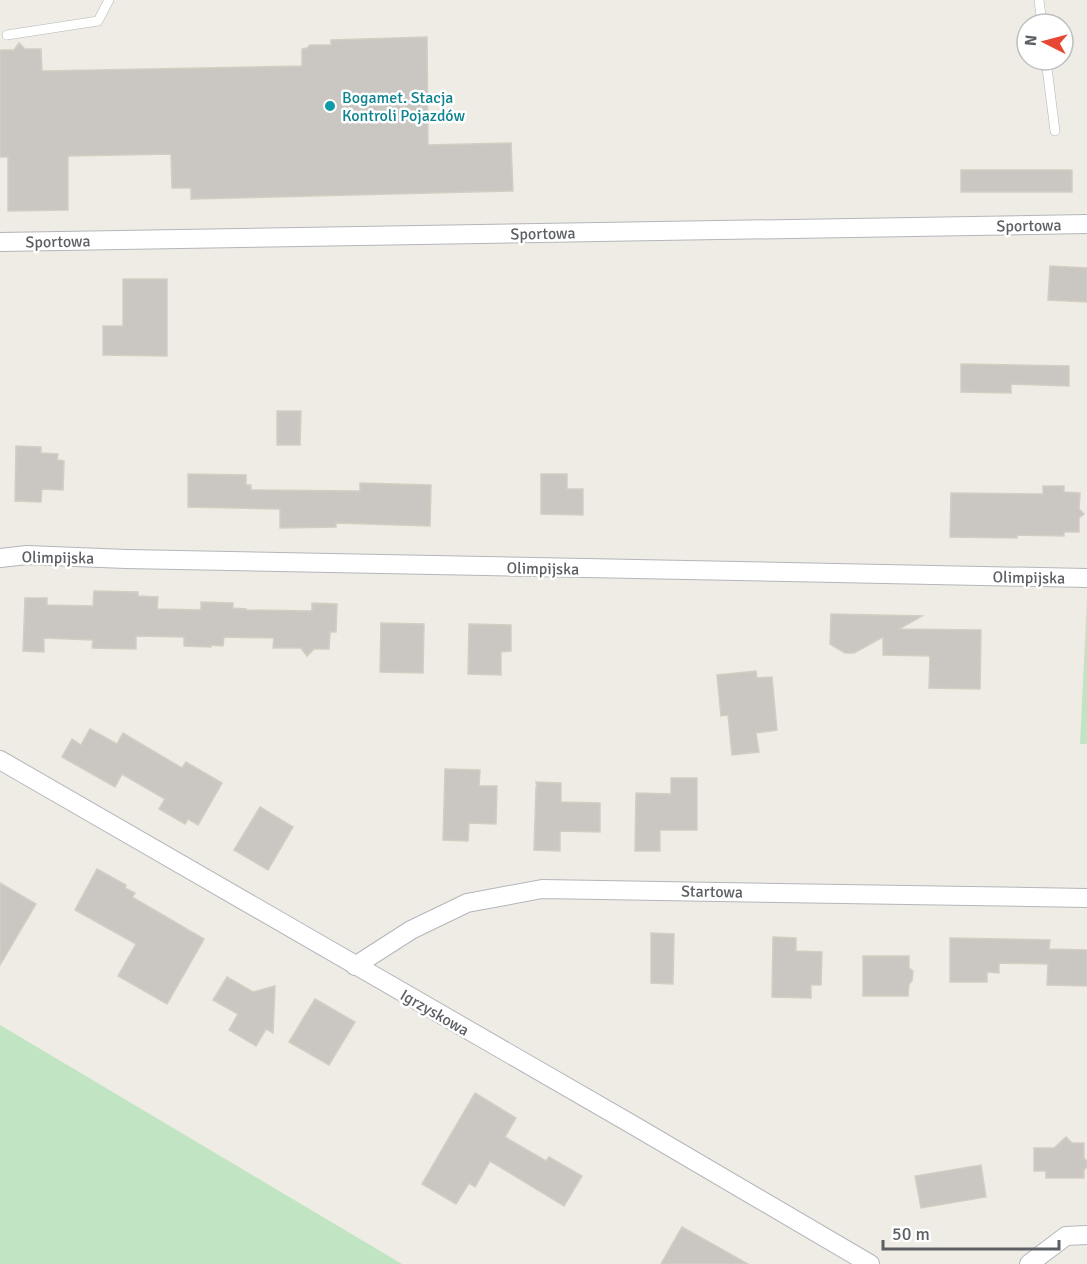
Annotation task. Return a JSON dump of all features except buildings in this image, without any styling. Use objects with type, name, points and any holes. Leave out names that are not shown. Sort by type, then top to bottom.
[{"type":"street","name":"Sportowa","points":[[0,242],[1087,224]]},
{"type":"street","name":"Olimpijska","points":[[0,558],[27,555],[136,560],[1087,578]]},
{"type":"street","name":"Igrzyskowa","points":[[0,760],[870,1264]]},
{"type":"street","name":"Startowa","points":[[356,966],[411,930],[467,903],[542,889],[1087,898]]},
{"type":"street","points":[[1029,1264],[1066,1236],[1087,1235]]},
{"type":"lane","points":[[7,35],[98,21],[109,0]]},
{"type":"lane","points":[[1048,72],[1055,131]]},
{"type":"green space","points":[[1087,599],[1087,744],[1080,744]]},
{"type":"green space","points":[[0,1025],[402,1264],[0,1264]]},
{"type":"place","name":"Bogamet. Stacja Kontroli Pojazdów","points":[[330,106]]}]
